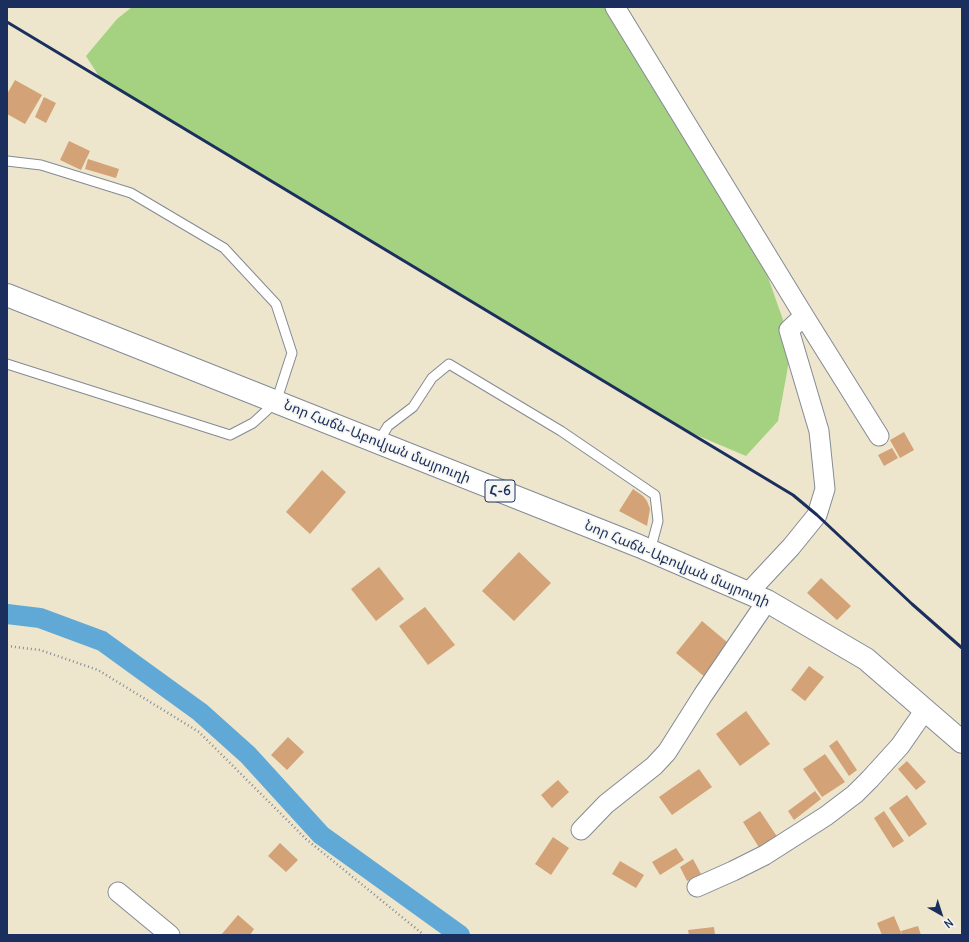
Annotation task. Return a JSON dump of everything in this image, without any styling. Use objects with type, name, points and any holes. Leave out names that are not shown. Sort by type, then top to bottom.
[{"type":"main road","name":"Նոր Հաճն-Աբովյան մայրուղի","points":[[7,295],[650,550],[748,592],[767,601],[866,659],[962,742]]},
{"type":"street","points":[[615,7],[804,316],[880,436]]},
{"type":"street","points":[[748,592],[791,547],[817,515],[825,489],[819,431],[789,330],[804,316]]},
{"type":"street","points":[[581,830],[606,804],[654,766],[667,752],[703,695],[767,601]]},
{"type":"street","points":[[697,887],[765,855],[826,816],[849,799],[870,779],[900,746],[926,710]]},
{"type":"street","points":[[118,892],[170,935]]},
{"type":"lane","points":[[7,161],[41,165],[131,193],[224,248],[276,304],[292,353],[276,402],[253,423],[230,435],[7,364]]},
{"type":"lane","points":[[378,442],[388,426],[413,407],[432,378],[449,364],[561,431],[655,495],[658,521],[650,550]]},
{"type":"path","points":[[7,646],[40,650],[98,670],[199,732],[306,839],[424,935]]},
{"type":"green space","points":[[132,7],[610,7],[743,207],[792,345],[778,421],[746,456],[687,431],[102,81],[86,56],[117,19]]},
{"type":"building","points":[[15,80],[42,95],[25,124],[7,114],[7,94]]},
{"type":"building","points":[[44,97],[56,103],[46,123],[35,117]]},
{"type":"building","points":[[69,141],[90,151],[81,170],[60,160]]},
{"type":"building","points":[[88,159],[119,169],[116,178],[85,169]]},
{"type":"building","points":[[904,432],[914,450],[900,458],[890,440]]},
{"type":"building","points":[[892,448],[898,458],[884,466],[878,455]]},
{"type":"building","points":[[322,470],[346,492],[310,534],[286,512]]},
{"type":"building","points":[[633,489],[647,501],[650,509],[647,526],[619,511]]},
{"type":"building","points":[[519,552],[551,583],[514,621],[482,591]]},
{"type":"building","points":[[379,567],[404,599],[376,621],[351,589]]},
{"type":"building","points":[[821,578],[851,606],[837,620],[807,593]]},
{"type":"building","points":[[425,607],[455,645],[428,665],[399,626]]},
{"type":"building","points":[[702,621],[733,647],[706,678],[676,653]]},
{"type":"building","points":[[809,666],[824,677],[805,701],[791,690]]},
{"type":"building","points":[[746,711],[770,744],[740,766],[716,734]]},
{"type":"building","points":[[288,737],[304,752],[287,770],[271,755]]},
{"type":"building","points":[[837,740],[857,770],[849,776],[829,746]]},
{"type":"building","points":[[825,754],[845,782],[822,797],[803,769]]},
{"type":"building","points":[[907,761],[926,782],[916,790],[898,769]]},
{"type":"building","points":[[699,769],[712,787],[672,815],[659,797]]},
{"type":"building","points":[[558,780],[569,792],[552,808],[541,795]]},
{"type":"building","points":[[815,791],[821,799],[794,820],[788,811]]},
{"type":"building","points":[[907,795],[927,824],[909,837],[889,808]]},
{"type":"building","points":[[760,811],[778,838],[760,849],[743,822]]},
{"type":"building","points":[[884,811],[904,841],[893,848],[874,818]]},
{"type":"building","points":[[553,837],[569,848],[551,875],[535,864]]},
{"type":"building","points":[[280,843],[298,860],[286,872],[268,856]]},
{"type":"building","points":[[676,848],[684,860],[660,875],[652,862]]},
{"type":"building","points":[[693,859],[701,874],[687,881],[680,867]]},
{"type":"building","points":[[620,861],[644,875],[636,888],[612,874]]},
{"type":"building","points":[[238,915],[254,929],[250,935],[221,935]]},
{"type":"building","points":[[894,916],[902,935],[882,935],[877,923]]},
{"type":"building","points":[[918,926],[921,935],[902,935],[901,931]]},
{"type":"building","points":[[714,927],[715,935],[689,935],[688,930]]},
{"type":"waterway","points":[[7,614],[40,618],[102,641],[200,712],[248,755],[321,835],[460,935]]},
{"type":"railway","points":[[7,22],[793,495],[817,515],[912,604],[962,648]]}]
